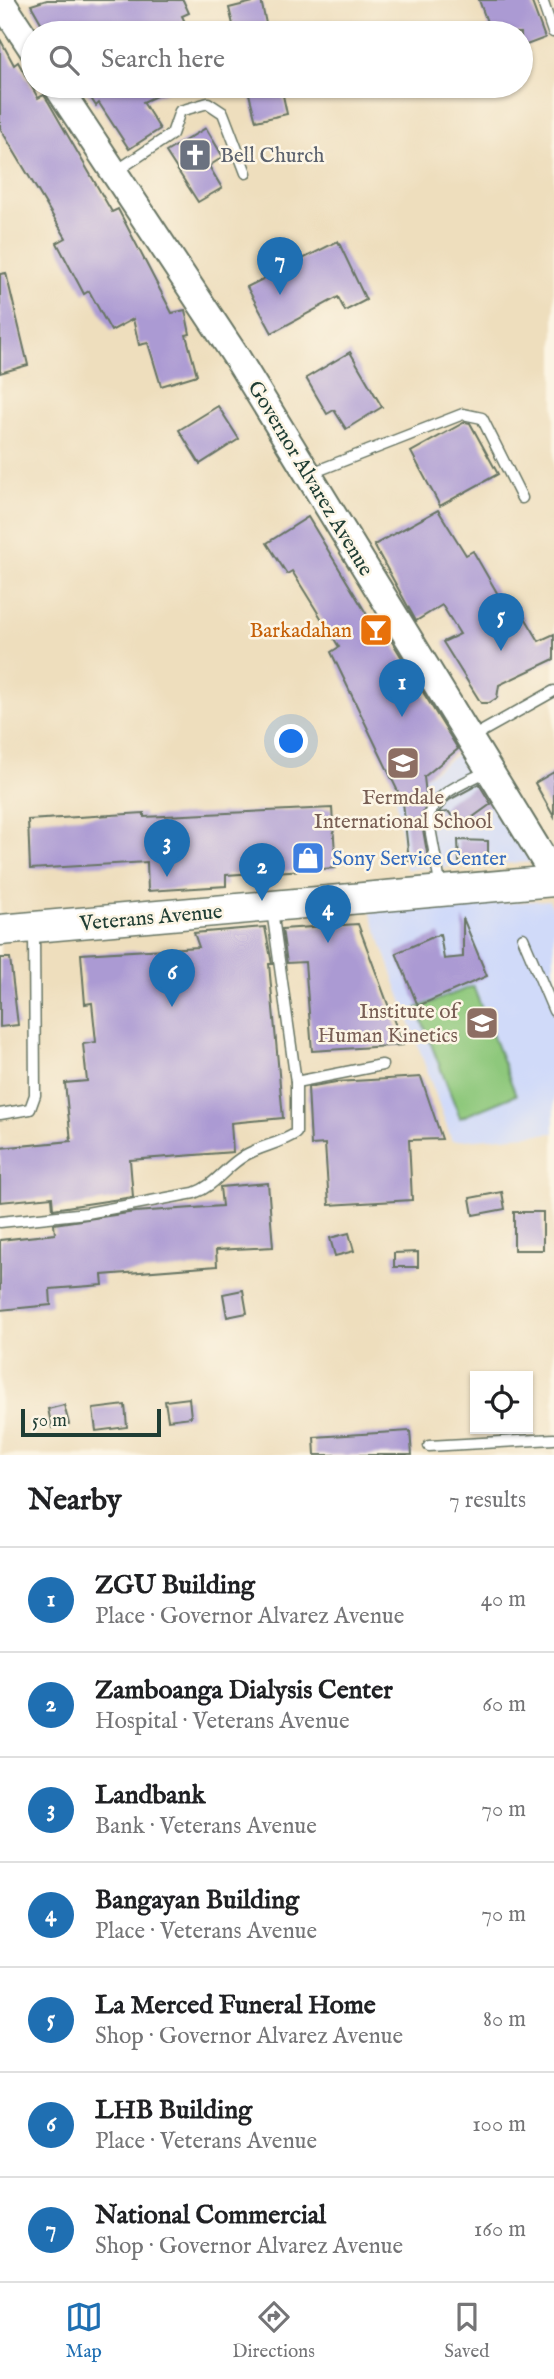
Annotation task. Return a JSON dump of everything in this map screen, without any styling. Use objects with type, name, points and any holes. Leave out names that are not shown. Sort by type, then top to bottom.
[{"type":"main road","points":[[0,0],[21,32]]},
{"type":"main road","name":"Governor Alvarez Avenue","points":[[65,98],[237,358],[554,878]]},
{"type":"main road","name":"Veterans Avenue","points":[[0,930],[441,891],[554,878]]},
{"type":"lane","points":[[542,0],[553,32]]},
{"type":"lane","points":[[115,172],[172,134],[180,111],[208,103],[223,113],[246,173]]},
{"type":"lane","points":[[309,474],[463,414],[482,418],[522,498]]},
{"type":"lane","points":[[470,739],[554,691]]},
{"type":"lane","points":[[441,891],[428,817],[431,807],[438,798],[489,770]]},
{"type":"lane","points":[[0,1222],[87,1213],[207,1189],[244,1156],[296,1133],[296,1082],[271,906]]},
{"type":"lane","points":[[0,1114],[30,1108],[34,1103],[34,927]]},
{"type":"lane","points":[[523,938],[554,1011]]},
{"type":"lane","points":[[296,1082],[382,1065]]},
{"type":"lane","points":[[429,1446],[554,1439]]},
{"type":"shaded area","points":[[464,749],[532,862],[406,869],[396,798]]},
{"type":"shaded area","name":"Institute of Human Kinetics","points":[[549,900],[554,912],[554,1133],[452,1141],[370,911]]},
{"type":"green space","points":[[473,986],[516,1095],[460,1118],[417,1008]]},
{"type":"building","points":[[47,0],[183,0],[189,13],[182,16],[184,21],[40,21],[31,5]]},
{"type":"building","points":[[261,0],[265,21],[232,21],[229,8]]},
{"type":"building","points":[[479,0],[531,0],[545,38],[533,42],[533,21],[487,21]]},
{"type":"building","points":[[0,39],[14,65],[18,62],[21,67],[21,98],[46,98],[112,212],[118,209],[172,313],[185,310],[190,334],[186,335],[197,375],[161,386],[148,343],[139,345],[133,319],[111,331],[89,291],[84,294],[57,243],[66,238],[0,128]]},
{"type":"building","points":[[91,98],[152,98],[143,102],[160,129],[129,149],[99,103],[96,106]]},
{"type":"building","points":[[250,98],[284,98],[287,114],[256,121]]},
{"type":"building","name":"Bell Church","points":[[206,128],[223,157],[209,166],[222,188],[198,202],[166,152]]},
{"type":"building","points":[[338,241],[366,300],[345,311],[338,297],[272,333],[247,287]]},
{"type":"building","points":[[6,273],[28,365],[0,373],[0,274]]},
{"type":"building","points":[[350,352],[382,407],[346,429],[334,410],[327,414],[306,378]]},
{"type":"building","points":[[218,406],[239,439],[200,464],[179,430]]},
{"type":"building","points":[[465,422],[470,423],[498,474],[440,506],[411,452]]},
{"type":"building","points":[[438,510],[466,555],[473,551],[507,610],[517,604],[539,641],[554,634],[554,659],[499,685],[497,698],[489,703],[481,703],[443,642],[460,634],[442,605],[416,621],[374,545]]},
{"type":"building","points":[[308,517],[372,623],[378,619],[458,749],[424,777],[427,803],[421,818],[428,858],[409,861],[403,802],[331,652],[339,647],[292,571],[287,574],[267,543]]},
{"type":"building","points":[[554,772],[554,817],[535,783]]},
{"type":"building","points":[[479,784],[491,804],[459,827],[449,812],[438,813],[449,800]]},
{"type":"building","points":[[332,808],[336,868],[226,875],[226,886],[148,891],[147,862],[30,869],[28,820],[144,813],[144,817]]},
{"type":"building","points":[[458,840],[488,841],[488,862],[459,862]]},
{"type":"building","points":[[463,918],[487,976],[418,1006],[396,953],[440,934],[444,959],[463,957]]},
{"type":"building","points":[[358,924],[403,1045],[312,1051],[305,962],[287,963],[282,929]]},
{"type":"building","points":[[265,927],[272,964],[269,964],[283,1118],[231,1123],[233,1152],[130,1160],[133,1197],[53,1209],[52,1197],[0,1202],[0,1148],[71,1141],[65,1083],[87,1081],[83,1044],[96,1042],[92,1003],[85,1004],[81,954],[199,947],[194,933]]},
{"type":"building","points":[[0,958],[10,958],[18,1025],[0,1027]]},
{"type":"building","points":[[421,1077],[442,1139],[409,1140],[412,1200],[329,1205],[325,1144],[311,1145],[308,1087],[336,1082]]},
{"type":"building","points":[[268,1183],[273,1247],[216,1250],[217,1266],[102,1275],[103,1285],[50,1289],[51,1305],[0,1310],[0,1240],[55,1234],[54,1224],[135,1212],[222,1206],[220,1187]]},
{"type":"building","points":[[502,1192],[505,1209],[473,1215],[470,1198]]},
{"type":"building","points":[[514,1212],[543,1212],[543,1250],[514,1250]]},
{"type":"building","points":[[349,1233],[354,1251],[335,1256],[330,1238]]},
{"type":"building","points":[[418,1252],[418,1267],[394,1267],[394,1253]]},
{"type":"building","points":[[243,1290],[247,1313],[227,1317],[223,1294]]},
{"type":"building","points":[[189,1398],[191,1417],[168,1420],[165,1401]]},
{"type":"building","points":[[64,1405],[69,1424],[52,1428],[48,1409]]},
{"type":"building","points":[[125,1405],[127,1427],[96,1431],[93,1409]]},
{"type":"building","points":[[410,1431],[412,1455],[315,1455],[314,1437]]},
{"type":"place","name":"Bell Church","points":[[195,155]]},
{"type":"place","name":"National Commercial","points":[[280,295]]},
{"type":"place","name":"Barkadahan","points":[[376,630]]},
{"type":"place","name":"La Merced Funeral Home","points":[[501,651]]},
{"type":"place","name":"ZGU Building","points":[[402,717]]},
{"type":"place","name":"Fermdale International School","points":[[403,763]]},
{"type":"place","name":"Sony Service Center","points":[[308,858]]},
{"type":"place","name":"Landbank","points":[[167,877]]},
{"type":"place","name":"Zamboanga Dialysis Center","points":[[262,901]]},
{"type":"place","name":"Bangayan Building","points":[[328,943]]},
{"type":"place","name":"LHB Building","points":[[172,1007]]},
{"type":"place","name":"Institute of Human Kinetics","points":[[482,1023]]}]
